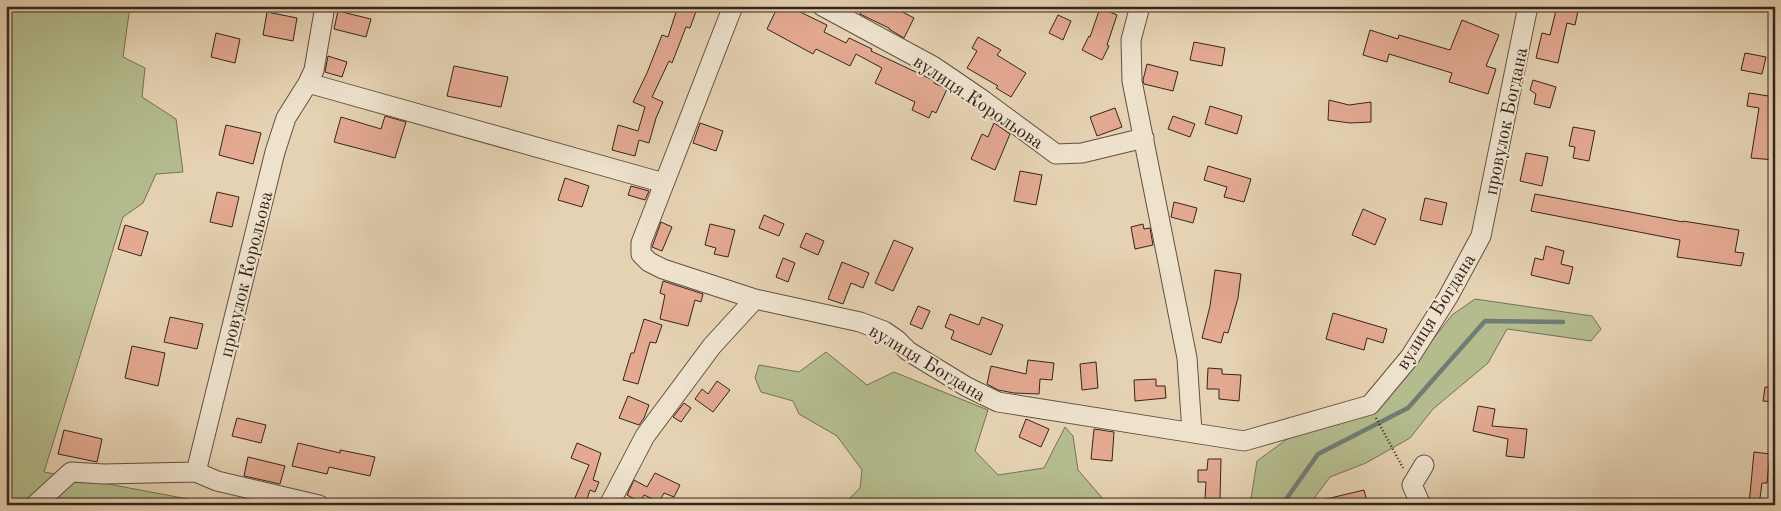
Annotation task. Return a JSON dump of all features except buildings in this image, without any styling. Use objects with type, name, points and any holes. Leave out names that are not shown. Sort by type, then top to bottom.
[{"type":"street","name":"провулок Корольова","points":[[196,472],[275,152],[286,118],[314,70],[325,6]]},
{"type":"street","points":[[308,83],[664,183],[733,6]]},
{"type":"street","name":"вулиця Корольова","points":[[822,6],[932,66],[980,98],[1056,154],[1082,153],[1144,138]]},
{"type":"street","points":[[1140,6],[1131,40],[1132,80],[1187,358],[1192,432]]},
{"type":"street","name":"провулок Богдана","points":[[1481,236],[1528,6]]},
{"type":"street","name":"вулиця Богдана","points":[[664,183],[641,243],[641,254],[649,262],[663,269],[755,299],[860,322],[884,331],[908,351],[967,387],[998,402],[1244,441],[1370,405],[1410,357],[1448,297],[1481,236]]},
{"type":"street","points":[[609,505],[645,436],[712,346],[755,299]]},
{"type":"street","points":[[1421,505],[1412,485],[1424,465]]},
{"type":"street","points":[[35,505],[71,472],[104,474],[196,472],[217,481],[318,505]]},
{"type":"path","points":[[1370,405],[1412,485]]},
{"type":"green space","points":[[6,6],[130,6],[123,57],[145,68],[142,97],[176,119],[183,172],[156,174],[143,203],[123,217],[44,472],[220,505],[6,505]]},
{"type":"green space","points":[[1475,299],[1592,316],[1601,329],[1591,341],[1507,329],[1488,363],[1433,409],[1410,438],[1366,463],[1330,477],[1309,505],[1250,505],[1257,461],[1290,437],[1382,404],[1452,315]]},
{"type":"green space","points":[[826,352],[867,385],[894,372],[988,410],[975,451],[998,475],[1044,468],[1065,427],[1073,436],[1078,470],[1104,500],[1131,505],[843,505],[860,488],[862,470],[837,436],[799,414],[793,401],[761,392],[755,378],[759,365],[799,372]]},
{"type":"waterway","points":[[1282,505],[1318,454],[1408,408],[1485,321],[1563,322]]}]
